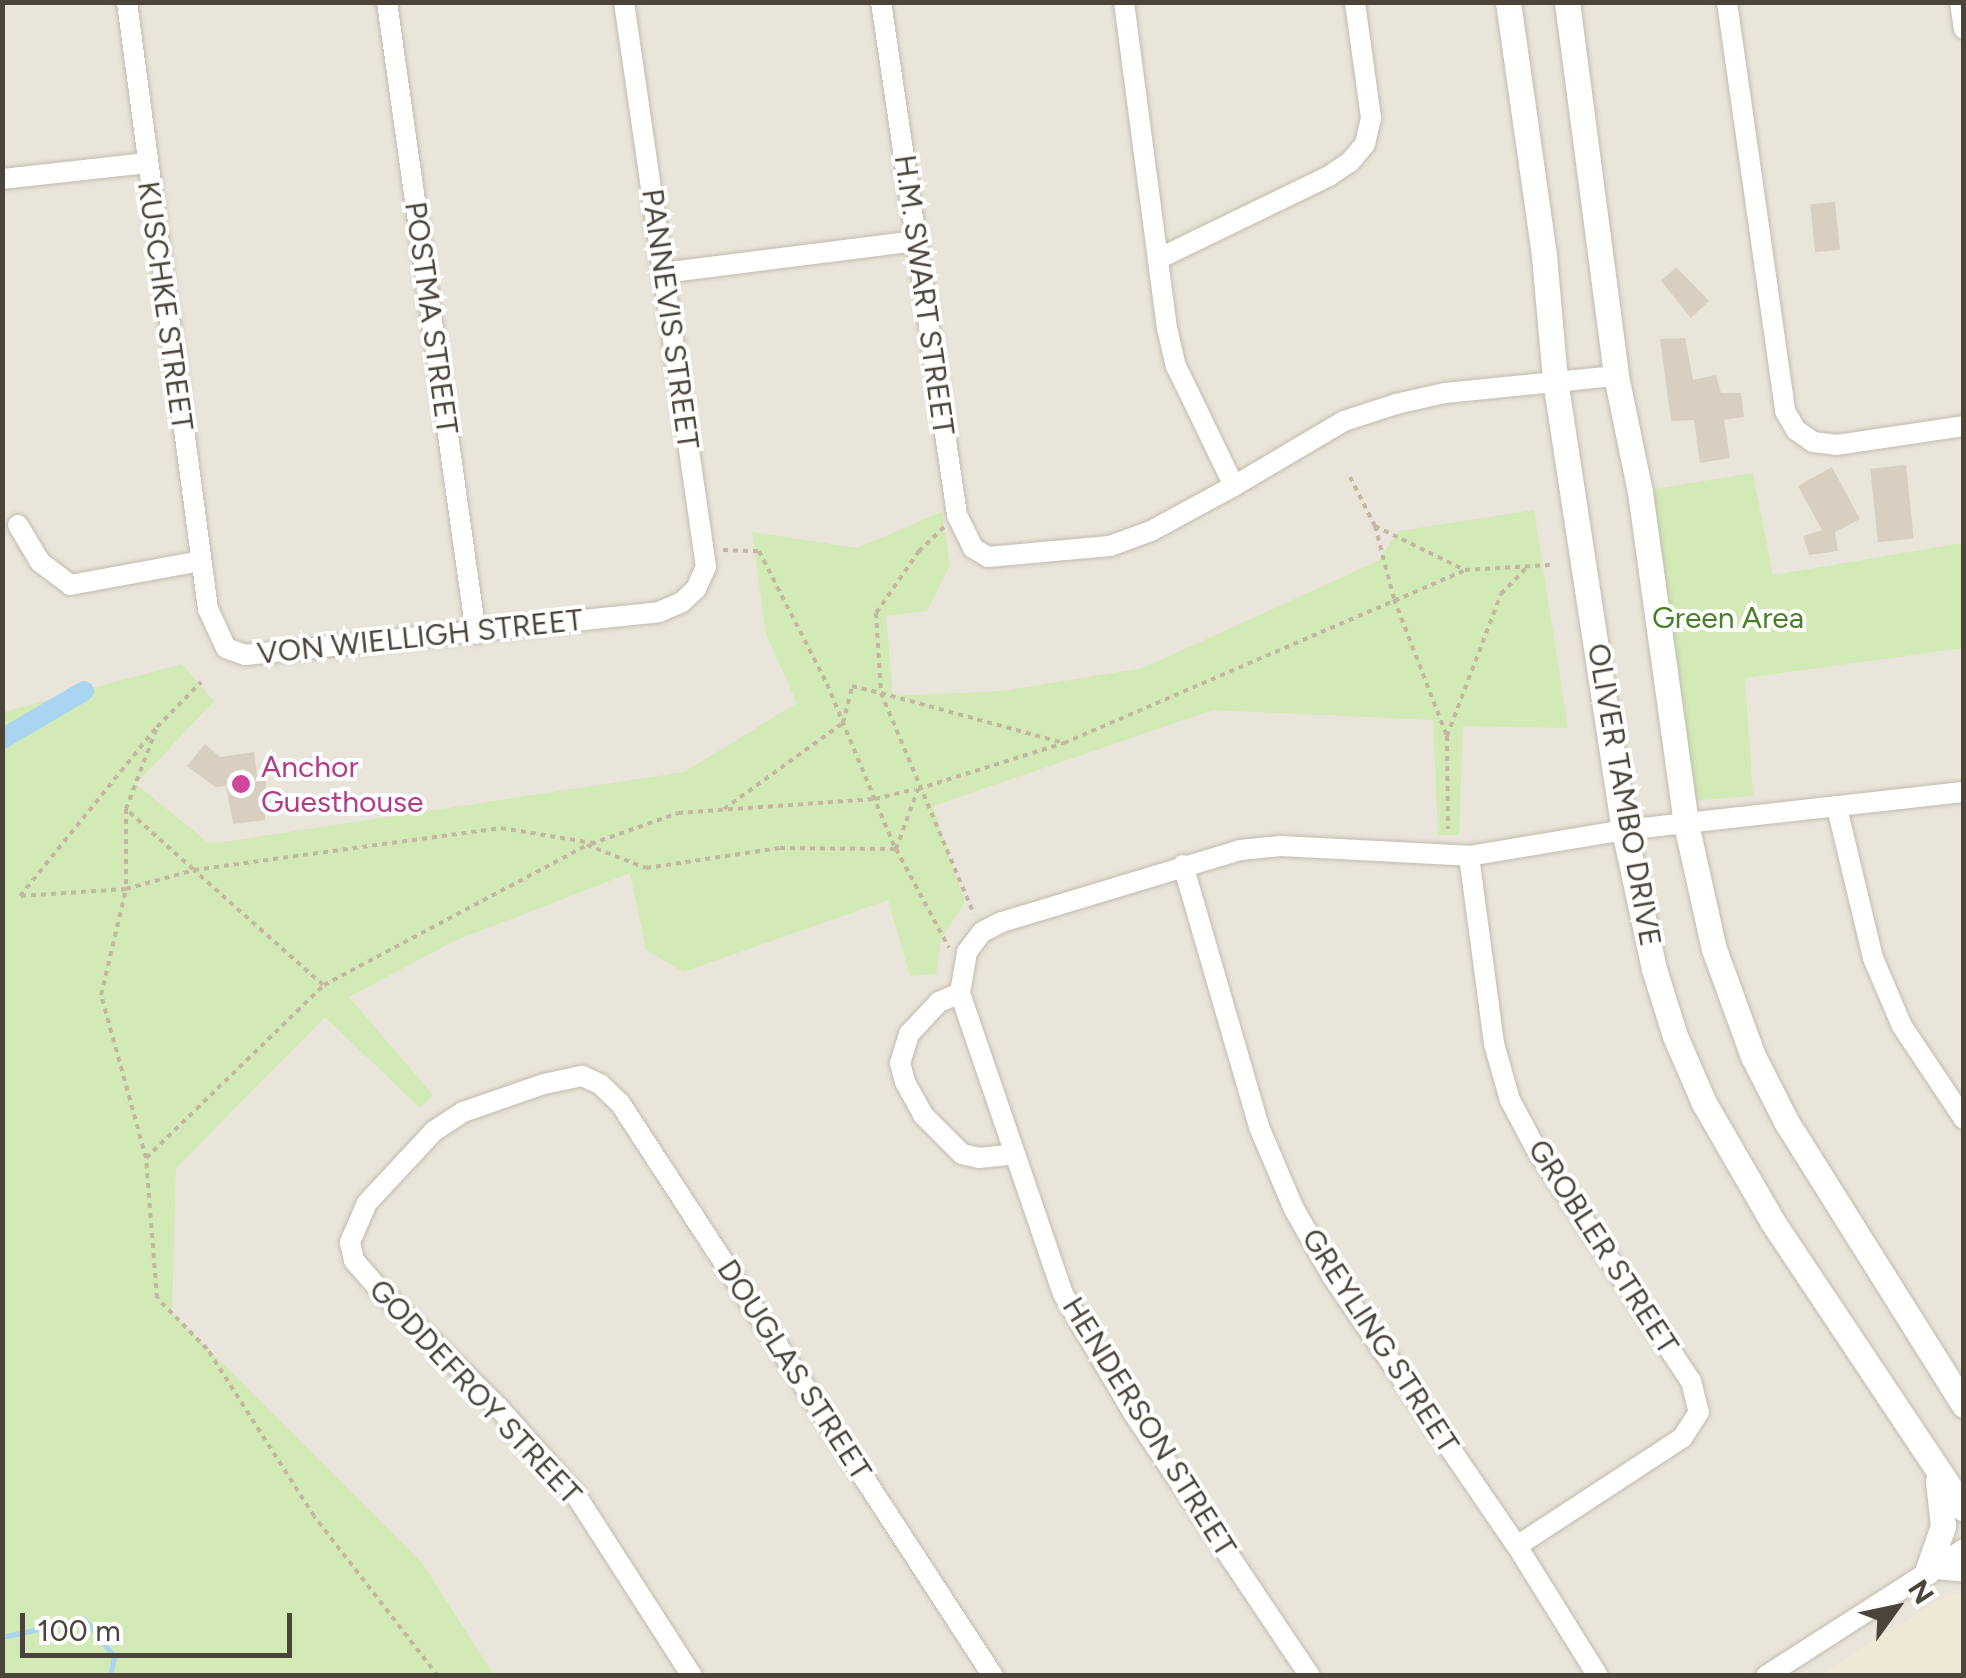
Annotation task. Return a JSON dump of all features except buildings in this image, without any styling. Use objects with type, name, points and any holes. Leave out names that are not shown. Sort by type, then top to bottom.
[{"type":"street","name":"KUSCHKE STREET","points":[[126,2],[208,609]]},
{"type":"street","name":"POSTMA STREET","points":[[387,2],[476,634]]},
{"type":"street","name":"PANNEVIS STREET","points":[[624,2],[706,567],[696,588],[682,602],[659,612]]},
{"type":"street","name":"H.M. SWART STREET","points":[[881,2],[957,515],[973,548],[988,557],[1007,557],[1110,546],[1234,486]]},
{"type":"street","points":[[1124,2],[1167,328],[1176,366],[1234,486],[1344,422],[1379,410],[1445,394],[1616,376]]},
{"type":"street","points":[[1160,258],[1328,176],[1350,162],[1365,144],[1372,118],[1356,2]]},
{"type":"street","name":"OLIVER TAMBO DRIVE","points":[[1508,2],[1544,256],[1555,380],[1624,830],[1654,969],[1675,1036],[1704,1104],[1772,1222],[1964,1509]]},
{"type":"street","name":"OLIVER TAMBO DRIVE","points":[[1567,2],[1616,376],[1640,492],[1686,824],[1714,949],[1753,1056],[1823,1186],[1964,1405]]},
{"type":"street","points":[[1728,2],[1778,386],[1785,412],[1796,430],[1814,442],[1837,445],[1964,426]]},
{"type":"street","points":[[1960,2],[1964,28]]},
{"type":"street","points":[[2,178],[146,163]]},
{"type":"street","points":[[663,273],[916,242]]},
{"type":"street","points":[[18,525],[40,562],[70,584],[201,561]]},
{"type":"street","name":"VON WIELLIGH STREET","points":[[208,609],[226,648],[244,655],[476,634],[659,612]]},
{"type":"street","points":[[1015,1154],[991,1158],[962,1154],[923,1115],[905,1082],[900,1063],[909,1034],[940,1002],[960,993],[967,952],[982,932],[1002,922],[1240,850],[1281,846],[1469,856],[1624,830],[1964,792]]},
{"type":"street","points":[[1837,808],[1873,958],[1902,1026],[1964,1119]]},
{"type":"street","name":"GROBLER STREET","points":[[1469,856],[1492,1028],[1510,1100],[1536,1149],[1691,1381],[1699,1412],[1682,1438],[1516,1546]]},
{"type":"street","name":"GREYLING STREET","points":[[1183,865],[1259,1126],[1294,1209],[1332,1276],[1516,1546],[1598,1676]]},
{"type":"street","name":"HENDERSON STREET","points":[[960,993],[1072,1308],[1134,1414],[1305,1674]]},
{"type":"street","name":"DOUGLAS STREET","points":[[354,1260],[350,1242],[367,1203],[434,1131],[499,1097],[582,1076],[600,1084],[620,1104],[994,1676]]},
{"type":"street","name":"GODDEFROY STREET","points":[[354,1260],[575,1494],[692,1676]]},
{"type":"street","points":[[1935,1468],[1944,1526],[1943,1569]]},
{"type":"street","points":[[1766,1676],[1943,1569],[1964,1549]]},
{"type":"path","points":[[1350,477],[1375,526],[1394,598],[1447,736],[1448,829]]},
{"type":"path","points":[[957,515],[919,551],[876,613],[881,693],[918,789],[982,932]]},
{"type":"path","points":[[1375,526],[1464,570]]},
{"type":"path","points":[[704,550],[760,551],[844,723],[896,849],[918,789]]},
{"type":"path","points":[[201,682],[158,727],[20,896],[126,889],[194,870],[500,828],[590,844],[678,813],[875,799],[1064,743],[1464,570],[1550,565]]},
{"type":"path","points":[[1447,736],[1501,594],[1527,567]]},
{"type":"path","points":[[724,809],[844,723],[852,686],[1064,743]]},
{"type":"path","points":[[146,1158],[102,996],[126,889],[126,809],[158,727]]},
{"type":"path","points":[[126,809],[324,986]]},
{"type":"shaded area","points":[[3,3],[1963,3],[1963,1675],[3,1675]]},
{"type":"shaded area","points":[[1948,1594],[1963,1595],[1963,1675],[1820,1675]]},
{"type":"green space","name":"Green Area","points":[[1753,473],[1773,575],[1963,543],[1963,648],[1745,678],[1753,796],[1690,801],[1648,490]]},
{"type":"green space","points":[[1534,510],[1568,728],[1463,726],[1459,835],[1438,835],[1433,720],[1213,710],[933,806],[965,902],[941,939],[936,974],[910,976],[888,900],[683,972],[646,950],[630,873],[454,941],[349,997],[433,1095],[420,1108],[325,1017],[176,1168],[172,1313],[422,1563],[494,1675],[3,1675],[3,712],[182,664],[214,701],[136,784],[210,844],[684,772],[797,703],[766,634],[752,532],[857,548],[942,512],[950,565],[927,611],[886,616],[893,696],[1002,691],[1143,668],[1378,561],[1399,531]]},
{"type":"waterway","points":[[2,739],[84,691]]},
{"type":"waterway","points":[[2,1637],[84,1619],[114,1656],[110,1676]]},
{"type":"place","name":"Anchor Guesthouse","points":[[241,784]]}]
